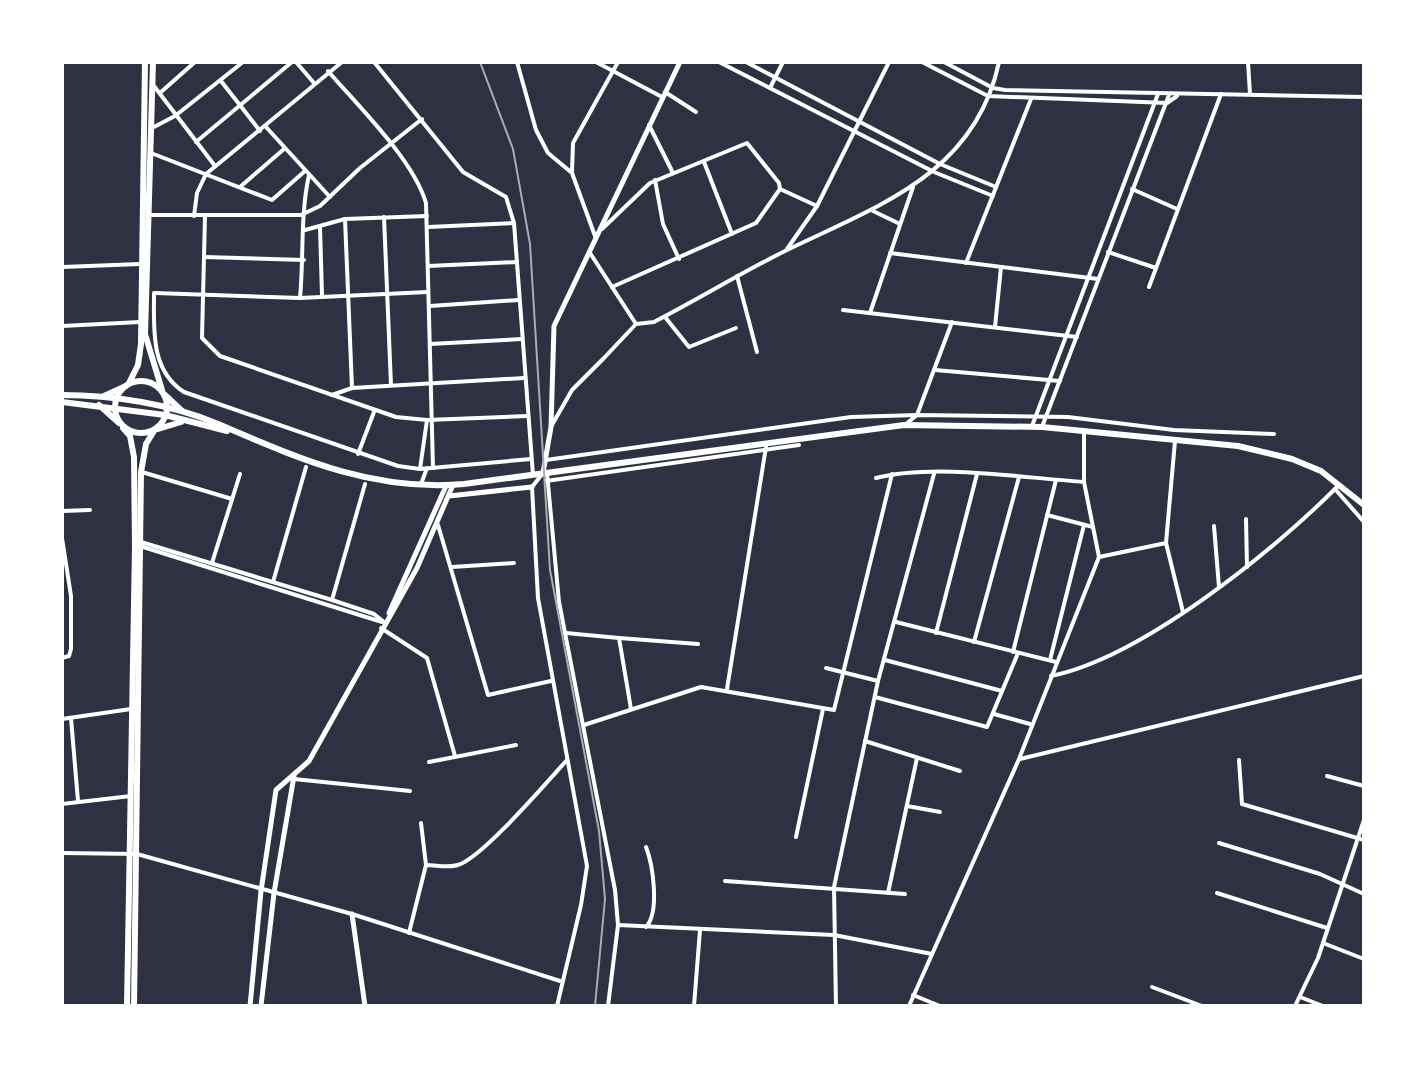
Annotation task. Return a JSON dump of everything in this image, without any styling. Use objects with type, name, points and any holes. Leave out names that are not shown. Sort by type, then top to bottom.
[{"type":"main road","points":[[121,425],[117,404],[138,365],[145,62]]},
{"type":"main road","points":[[134,1006],[133,853],[141,472],[146,444],[165,412],[163,392],[145,334],[151,293],[153,62]]},
{"type":"main road","points":[[62,402],[100,401],[128,384],[143,381],[163,392],[192,419]]},
{"type":"main road","points":[[62,395],[165,412],[360,477],[421,487],[545,476],[904,425],[1032,426],[1176,438],[1263,450],[1321,471],[1341,483],[1364,505]]},
{"type":"main road","points":[[100,401],[130,436],[139,544]]},
{"type":"main road","points":[[121,425],[138,434],[156,430],[168,423],[192,419]]},
{"type":"main road","points":[[127,1006],[132,949]]},
{"type":"street","points":[[160,93],[195,62]]},
{"type":"street","points":[[152,128],[175,116],[243,62]]},
{"type":"street","points":[[196,142],[238,104],[294,62],[314,83]]},
{"type":"street","points":[[194,216],[197,193],[206,174],[342,62]]},
{"type":"street","points":[[374,62],[463,172],[506,197],[514,223],[533,475]]},
{"type":"street","points":[[517,62],[544,148],[572,173]]},
{"type":"street","points":[[596,62],[696,112]]},
{"type":"street","points":[[597,234],[572,173],[573,143],[618,62]]},
{"type":"street","points":[[608,1006],[618,925],[608,845],[553,562],[545,476],[551,427],[554,326],[680,62]]},
{"type":"street","points":[[719,62],[934,172],[993,196]]},
{"type":"street","points":[[746,62],[940,164],[996,187]]},
{"type":"street","points":[[770,89],[783,62]]},
{"type":"street","points":[[785,251],[817,206],[889,62]]},
{"type":"street","points":[[922,62],[988,96],[1167,103],[1177,96]]},
{"type":"street","points":[[944,62],[993,88],[1177,96],[1364,97]]},
{"type":"street","points":[[551,427],[572,390],[636,324],[648,324],[665,316],[785,251],[873,211],[934,172],[963,138],[993,88],[999,62]]},
{"type":"street","points":[[1248,62],[1250,94]]},
{"type":"street","points":[[328,71],[391,143],[424,194],[428,227],[432,384],[421,487]]},
{"type":"street","points":[[221,81],[260,131]]},
{"type":"street","points":[[152,84],[215,166]]},
{"type":"street","points":[[1032,426],[1158,94]]},
{"type":"street","points":[[1149,287],[1221,94]]},
{"type":"street","points":[[1042,427],[1169,95]]},
{"type":"street","points":[[966,263],[1031,99]]},
{"type":"street","points":[[141,215],[301,215],[330,197],[422,119]]},
{"type":"street","points":[[648,124],[673,173]]},
{"type":"street","points":[[266,127],[330,197]]},
{"type":"street","points":[[597,234],[655,180],[748,143],[779,183],[780,189],[761,218],[679,259],[612,287]]},
{"type":"street","points":[[240,187],[284,148]]},
{"type":"street","points":[[151,153],[272,200],[307,173]]},
{"type":"street","points":[[704,161],[732,234]]},
{"type":"street","points":[[300,298],[305,230],[301,215],[307,173]]},
{"type":"street","points":[[655,180],[663,224],[679,259]]},
{"type":"street","points":[[870,313],[913,187]]},
{"type":"street","points":[[780,189],[817,206]]},
{"type":"street","points":[[1132,189],[1177,209]]},
{"type":"street","points":[[873,211],[900,224]]},
{"type":"street","points":[[205,216],[202,338],[220,356],[374,411],[430,420],[527,416]]},
{"type":"street","points":[[305,230],[345,219],[427,216]]},
{"type":"street","points":[[384,217],[391,385]]},
{"type":"street","points":[[345,219],[352,388]]},
{"type":"street","points":[[428,227],[514,223]]},
{"type":"street","points":[[320,227],[322,295]]},
{"type":"street","points":[[1108,252],[1156,268]]},
{"type":"street","points":[[590,253],[636,324]]},
{"type":"street","points":[[890,253],[1098,279]]},
{"type":"street","points":[[204,257],[304,260]]},
{"type":"street","points":[[428,266],[517,262]]},
{"type":"street","points":[[62,267],[140,264]]},
{"type":"street","points":[[995,327],[1001,267]]},
{"type":"street","points":[[737,276],[757,352]]},
{"type":"street","points":[[428,292],[300,298],[151,293],[154,344],[164,373],[178,388],[358,454],[423,468],[531,459]]},
{"type":"street","points":[[429,306],[519,300]]},
{"type":"street","points":[[843,310],[1077,337]]},
{"type":"street","points":[[665,316],[689,347],[736,328]]},
{"type":"street","points":[[62,326],[140,322]]},
{"type":"street","points":[[904,425],[917,415],[952,322]]},
{"type":"street","points":[[430,344],[522,339]]},
{"type":"street","points":[[935,370],[1060,381]]},
{"type":"street","points":[[330,396],[352,388],[524,378]]},
{"type":"street","points":[[358,454],[374,411]]},
{"type":"street","points":[[546,460],[851,417],[1037,415],[1105,419],[1174,430],[1274,434]]},
{"type":"street","points":[[430,420],[433,468]]},
{"type":"street","points":[[909,1006],[1019,759],[1099,557],[1084,482],[1084,430]]},
{"type":"street","points":[[1176,438],[1166,543],[1183,612]]},
{"type":"street","points":[[727,689],[767,445],[799,445]]},
{"type":"street","points":[[273,582],[306,467]]},
{"type":"street","points":[[141,472],[232,499]]},
{"type":"street","points":[[212,563],[240,474]]},
{"type":"street","points":[[876,478],[892,474],[977,474],[1084,482]]},
{"type":"street","points":[[584,725],[701,687],[727,689],[832,710],[892,474]]},
{"type":"street","points":[[836,1006],[834,887],[878,681],[934,474]]},
{"type":"street","points":[[936,633],[977,474]]},
{"type":"street","points":[[441,497],[532,487],[545,476]]},
{"type":"street","points":[[974,642],[1019,477]]},
{"type":"street","points":[[875,697],[987,727],[1016,653],[1056,480]]},
{"type":"street","points":[[1051,676],[1092,663],[1183,612],[1247,567],[1341,483]]},
{"type":"street","points":[[332,600],[365,484]]},
{"type":"street","points":[[250,1006],[274,794],[316,749],[417,568],[438,525],[450,485]]},
{"type":"street","points":[[389,614],[389,607],[441,497],[450,485]]},
{"type":"street","points":[[532,487],[535,572],[587,866],[557,1006]]},
{"type":"street","points":[[1335,489],[1364,522]]},
{"type":"street","points":[[62,511],[90,510]]},
{"type":"street","points":[[1047,515],[1093,527]]},
{"type":"street","points":[[1246,519],[1247,567]]},
{"type":"street","points":[[438,525],[488,695],[552,681]]},
{"type":"street","points":[[1050,660],[1084,525]]},
{"type":"street","points":[[1214,526],[1219,587]]},
{"type":"street","points":[[62,538],[71,596],[69,656],[62,658]]},
{"type":"street","points":[[1099,557],[1166,543]]},
{"type":"street","points":[[139,544],[212,563],[374,614],[383,625],[427,658],[455,756]]},
{"type":"street","points":[[139,544],[383,625]]},
{"type":"street","points":[[452,567],[514,563]]},
{"type":"street","points":[[410,564],[417,568]]},
{"type":"street","points":[[896,622],[1056,662]]},
{"type":"street","points":[[566,633],[698,644]]},
{"type":"street","points":[[619,638],[631,710]]},
{"type":"street","points":[[885,660],[1003,691]]},
{"type":"street","points":[[826,668],[878,681]]},
{"type":"street","points":[[1019,759],[1364,676]]},
{"type":"street","points":[[62,719],[135,708]]},
{"type":"street","points":[[796,837],[823,709]]},
{"type":"street","points":[[994,714],[1031,724]]},
{"type":"street","points":[[71,718],[78,801]]},
{"type":"street","points":[[865,741],[960,771]]},
{"type":"street","points":[[429,762],[516,745]]},
{"type":"street","points":[[888,893],[917,758]]},
{"type":"street","points":[[426,865],[455,866],[464,862],[505,826],[568,760]]},
{"type":"street","points":[[1239,760],[1242,804],[1364,840]]},
{"type":"street","points":[[1327,776],[1364,786]]},
{"type":"street","points":[[292,778],[410,791]]},
{"type":"street","points":[[261,1006],[292,778]]},
{"type":"street","points":[[62,804],[135,796]]},
{"type":"street","points":[[907,806],[940,812]]},
{"type":"street","points":[[1295,1006],[1323,943],[1364,820]]},
{"type":"street","points":[[409,933],[426,865],[421,823]]},
{"type":"street","points":[[1219,843],[1320,874],[1364,894]]},
{"type":"street","points":[[644,928],[652,919],[654,867],[646,847]]},
{"type":"street","points":[[62,853],[133,853],[352,914],[561,981]]},
{"type":"street","points":[[725,881],[905,894]]},
{"type":"street","points":[[1217,893],[1327,928]]},
{"type":"street","points":[[352,914],[365,1006]]},
{"type":"street","points":[[618,925],[834,935],[932,954]]},
{"type":"street","points":[[694,1006],[700,930]]},
{"type":"street","points":[[1323,943],[1364,959]]},
{"type":"street","points":[[1152,987],[1202,1006]]},
{"type":"street","points":[[913,995],[940,1006]]},
{"type":"street","points":[[1300,997],[1323,1006]]},
{"type":"railway","points":[[480,62],[513,149],[530,244],[550,570],[599,831],[605,899],[595,1006]]}]
